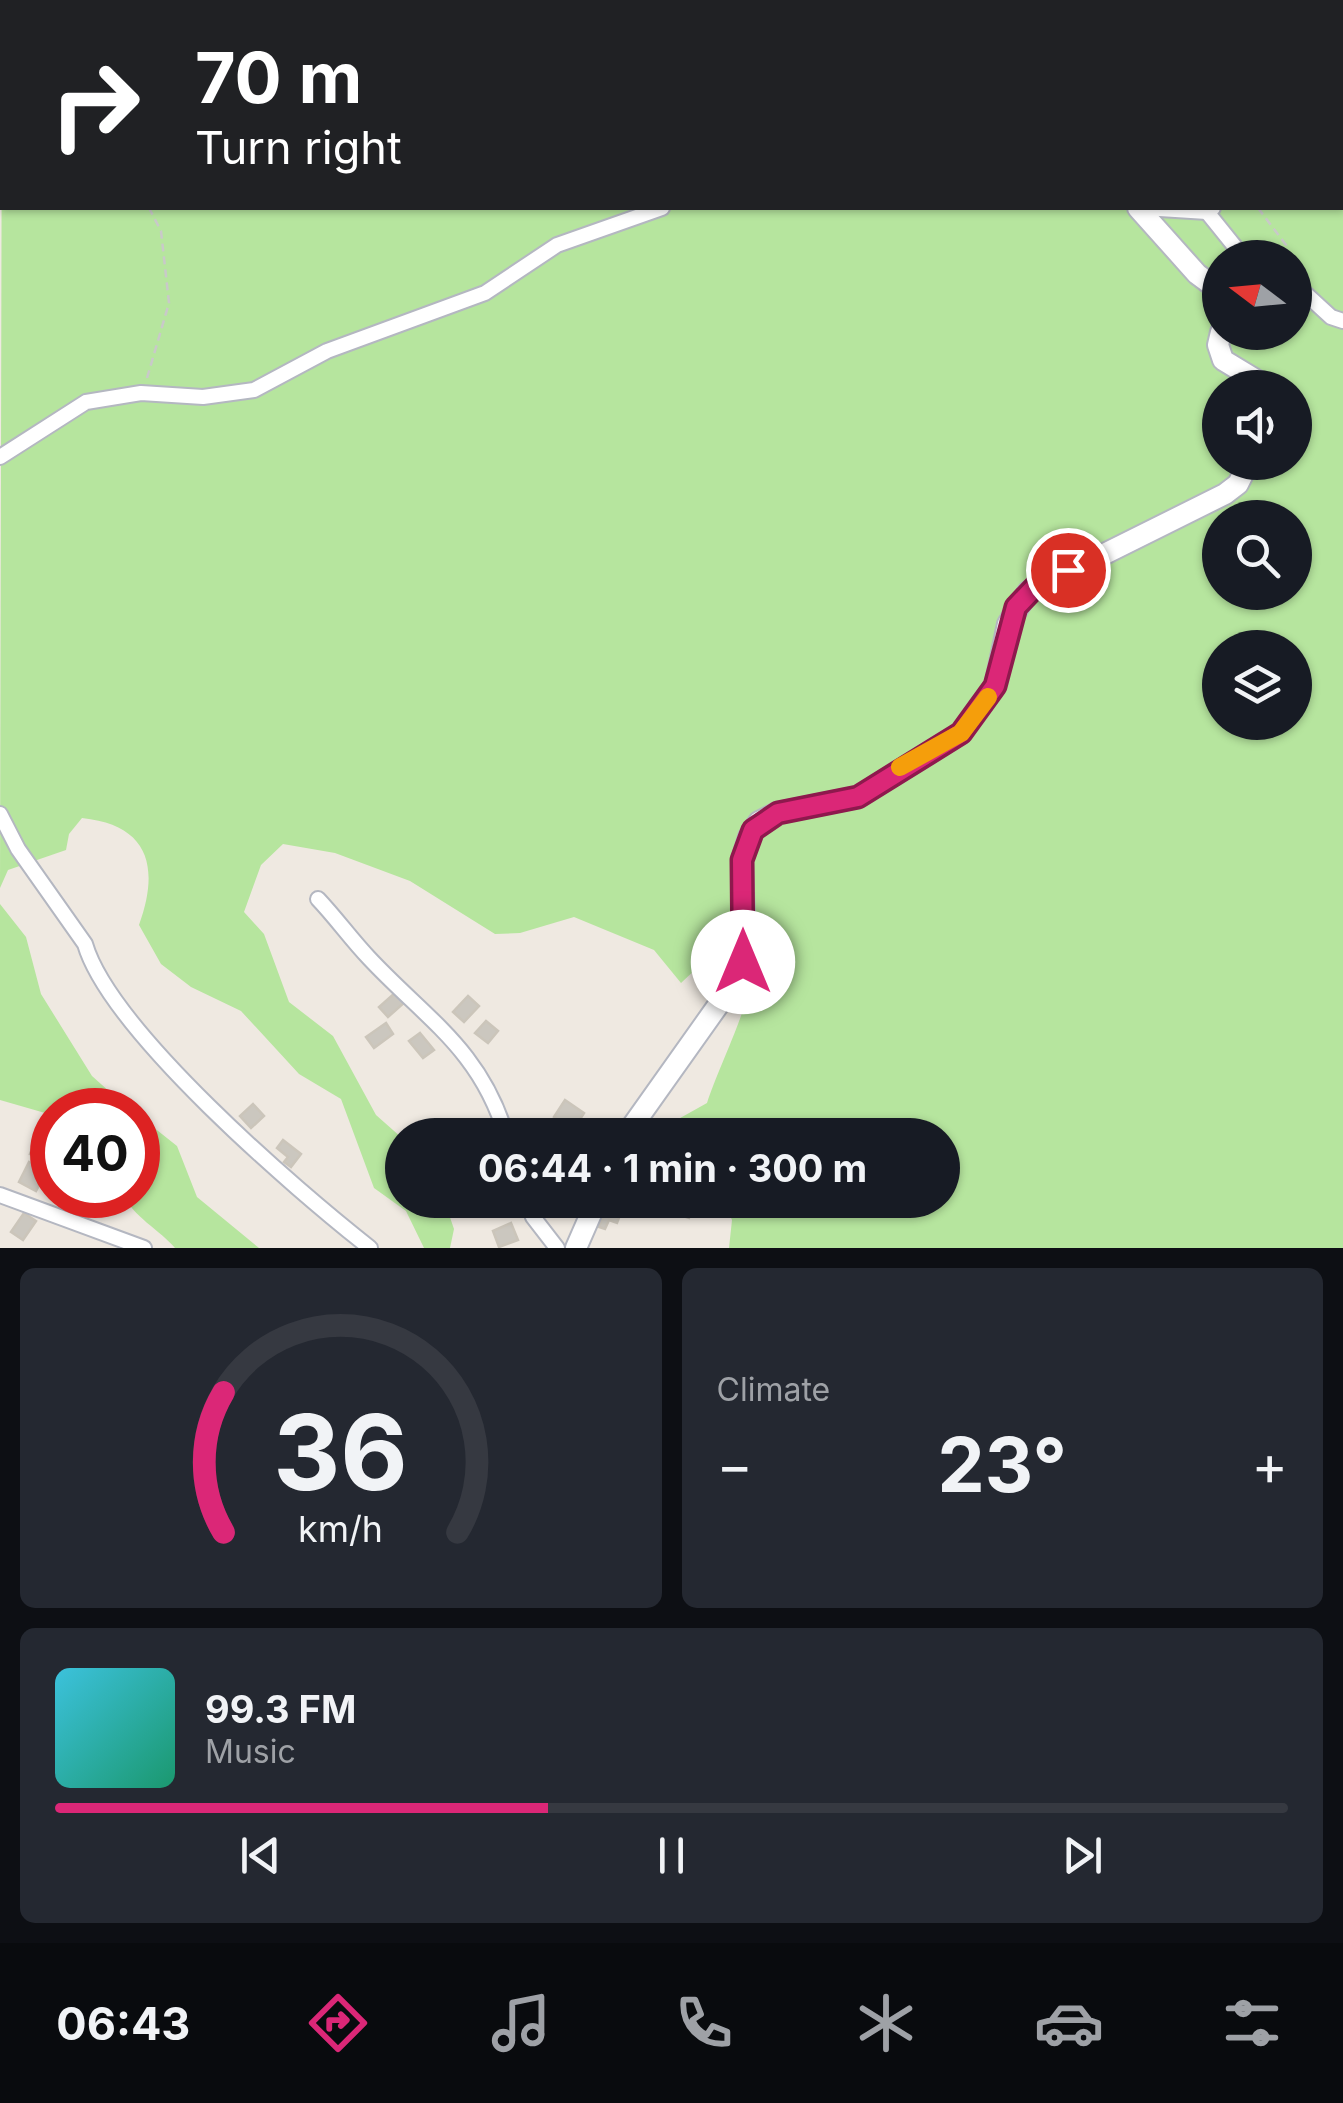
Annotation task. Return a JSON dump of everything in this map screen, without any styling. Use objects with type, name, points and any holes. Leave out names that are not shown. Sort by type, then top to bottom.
[{"type":"street","points":[[0,457],[86,402],[141,394],[203,397],[254,390],[327,351],[484,293],[557,246],[656,210]]},
{"type":"street","points":[[1143,210],[1202,278]]},
{"type":"street","points":[[1210,210],[1231,240]]},
{"type":"street","points":[[1312,300],[1331,317],[1343,321]]},
{"type":"street","points":[[1220,350],[1223,360],[1239,370]]},
{"type":"street","points":[[638,1118],[736,980],[744,951],[742,860],[748,837],[760,822],[778,813],[858,797],[961,733],[995,686],[1008,624],[1028,592],[1226,494],[1240,480]]},
{"type":"street","points":[[0,814],[18,850],[85,944],[89,959],[128,1020],[290,1183],[370,1248]]},
{"type":"street","points":[[318,899],[368,957],[447,1030],[480,1074],[499,1118]]},
{"type":"street","points":[[0,1195],[144,1248]]},
{"type":"street","points":[[533,1218],[557,1248]]},
{"type":"street","points":[[576,1248],[589,1218]]},
{"type":"path","points":[[141,394],[169,303],[161,231],[151,210]]},
{"type":"path","points":[[1260,210],[1282,240]]},
{"type":"green space","points":[[2,210],[1343,210],[1343,1248],[729,1248],[731,1218],[960,1218],[960,1118],[680,1118],[707,1103],[746,1002],[753,946],[714,952],[681,983],[654,950],[574,917],[520,933],[495,934],[410,881],[335,853],[283,844],[261,865],[244,912],[264,934],[289,1002],[333,1036],[376,1115],[385,1123],[385,1196],[374,1188],[341,1099],[299,1074],[241,1011],[191,987],[161,964],[139,925],[148,868],[144,852],[135,840],[105,822],[82,818],[69,834],[66,850],[8,870],[0,888]]},
{"type":"green space","points":[[0,904],[26,937],[41,994],[92,1076],[105,1088],[30,1088],[30,1109],[0,1100]]},
{"type":"green space","points":[[160,1132],[177,1146],[197,1197],[259,1248],[175,1248],[143,1218],[160,1218]]},
{"type":"green space","points":[[409,1218],[450,1218],[454,1229],[450,1248],[424,1248]]},
{"type":"building","points":[[396,992],[405,1002],[388,1017],[379,1007]]},
{"type":"building","points":[[468,996],[479,1006],[464,1022],[453,1012]]},
{"type":"building","points":[[486,1021],[498,1031],[488,1043],[475,1033]]},
{"type":"building","points":[[386,1023],[393,1034],[374,1048],[366,1037]]},
{"type":"building","points":[[420,1033],[434,1050],[423,1058],[409,1041]]},
{"type":"building","points":[[565,1100],[584,1113],[581,1118],[554,1117]]},
{"type":"building","points":[[253,1104],[264,1116],[251,1128],[240,1116]]},
{"type":"building","points":[[283,1140],[301,1154],[291,1167],[284,1162],[288,1157],[277,1148]]},
{"type":"building","points":[[29,1162],[30,1188],[19,1182]]},
{"type":"building","points":[[24,1213],[36,1221],[23,1240],[11,1232]]},
{"type":"building","points":[[602,1218],[619,1218],[617,1223],[609,1220],[605,1229],[599,1227]]},
{"type":"building","points":[[511,1223],[518,1240],[499,1247],[493,1231]]},
{"type":"slow traffic","points":[[900,767],[961,733],[988,697]]},
{"type":"route","points":[[743,962],[742,860],[753,830],[778,813],[858,797],[898,768],[961,733],[995,686],[1008,624],[1020,600],[1036,586],[1068,570]]}]
